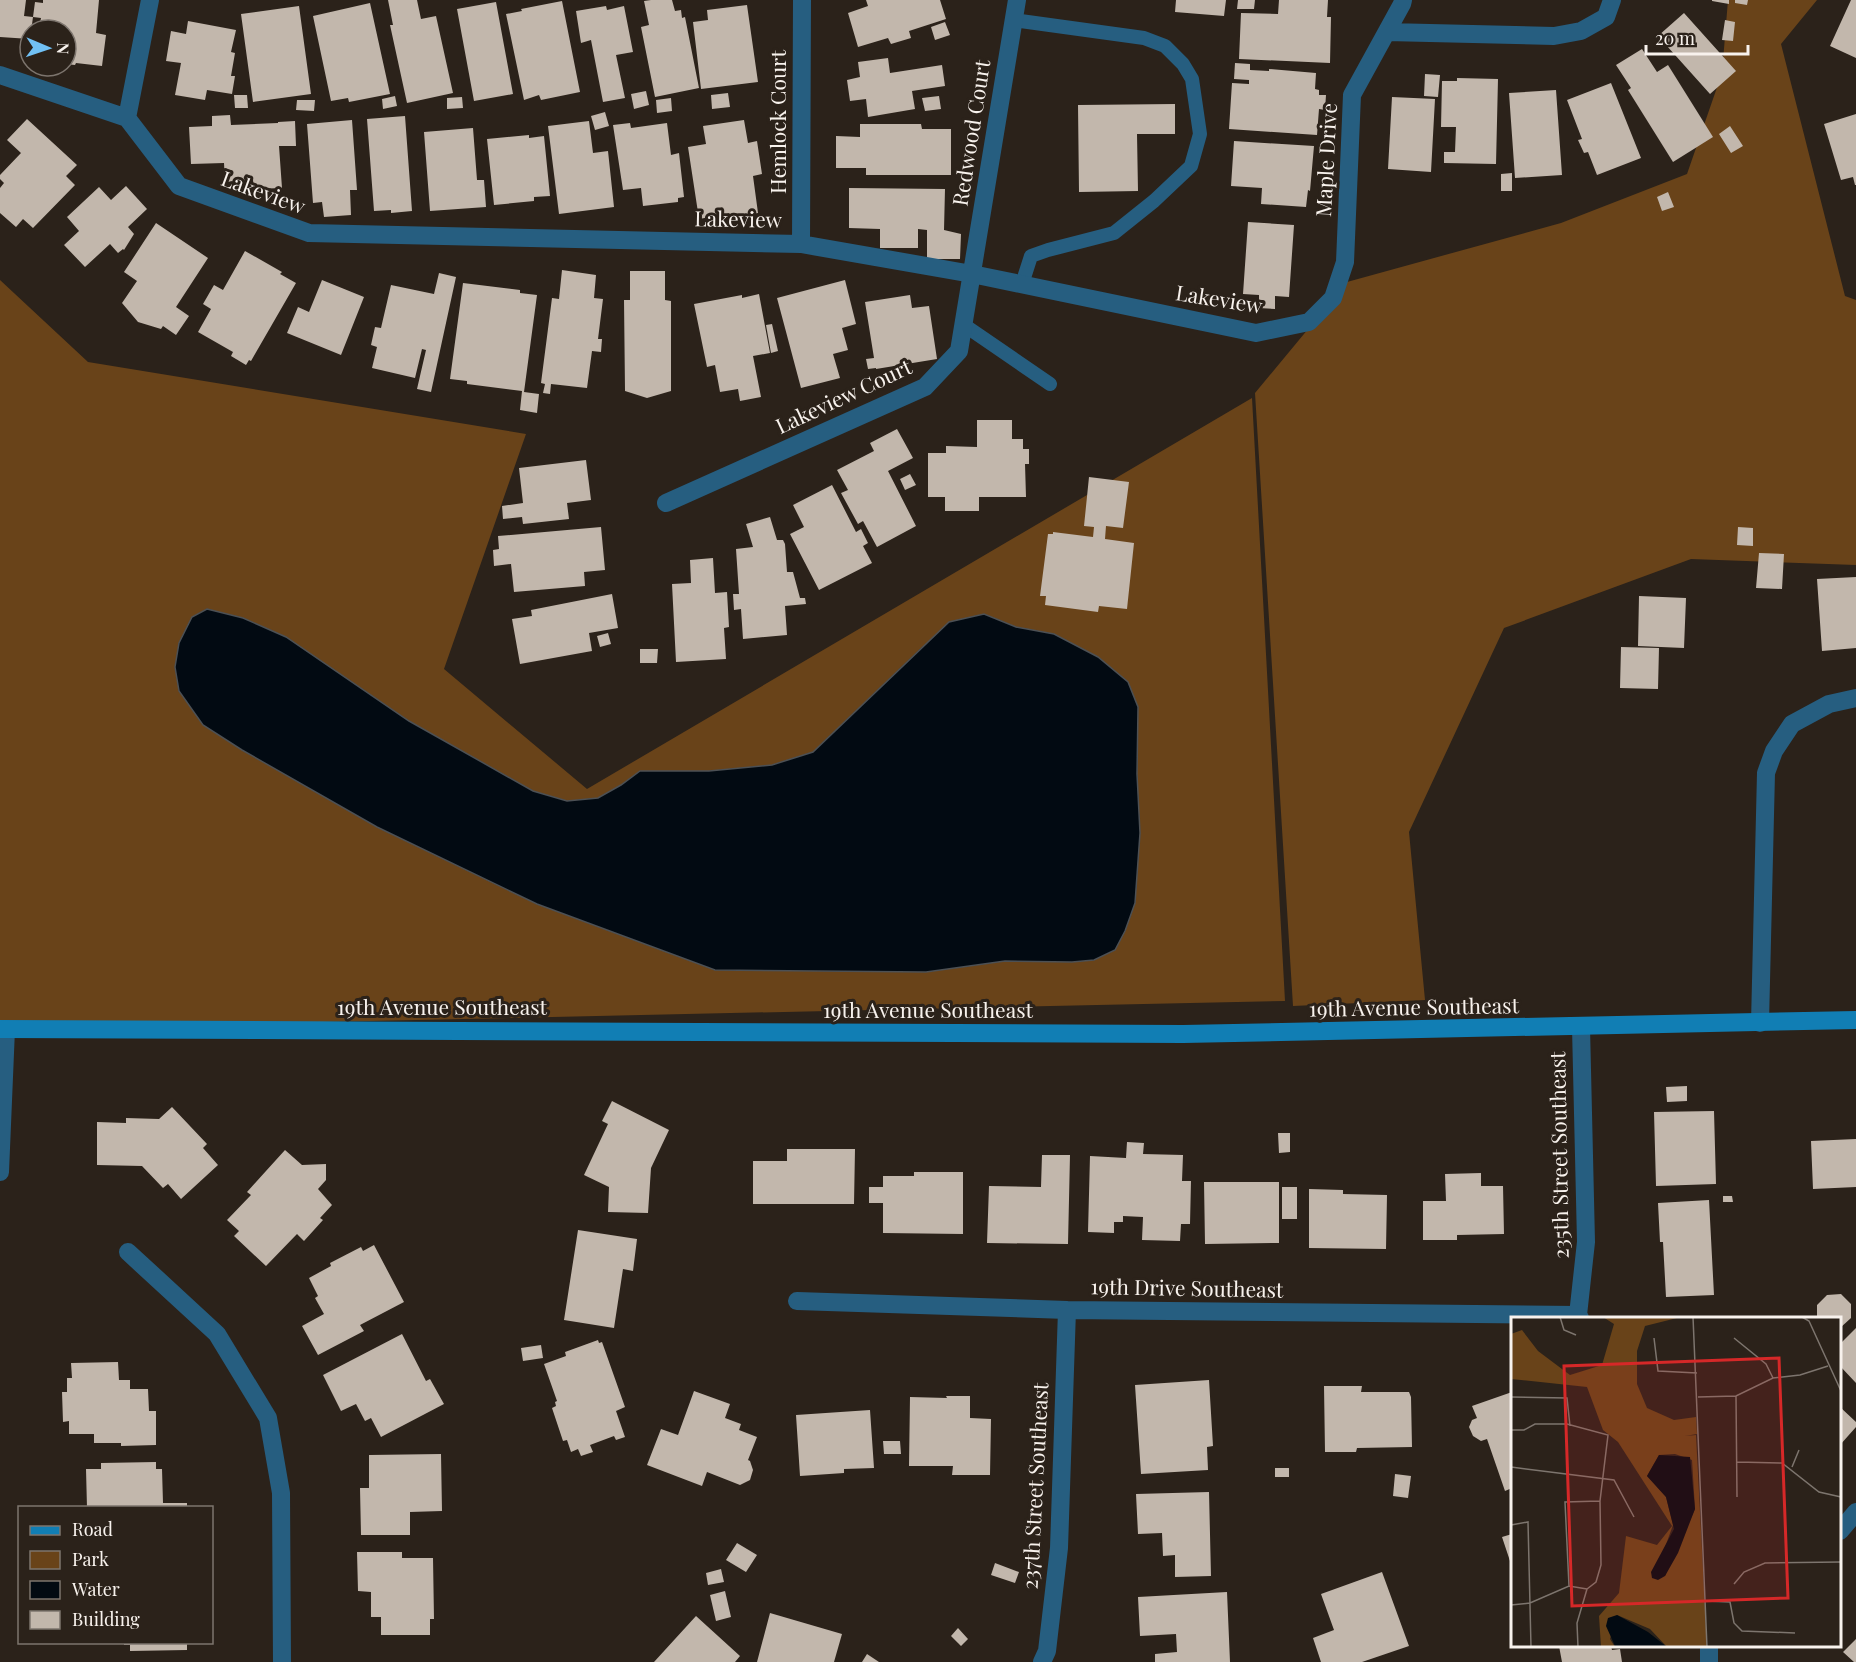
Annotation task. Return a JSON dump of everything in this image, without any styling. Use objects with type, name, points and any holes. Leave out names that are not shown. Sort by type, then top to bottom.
[{"type":"street","points":[[0,75],[127,118],[150,0]]},
{"type":"street","name":"Hemlock Court","points":[[801,244],[802,0]]},
{"type":"street","name":"Redwood Court","points":[[972,274],[1017,0]]},
{"type":"street","name":"Maple Drive","points":[[1345,262],[1352,94],[1403,0]]},
{"type":"street","points":[[1387,32],[1554,36],[1581,31],[1606,17],[1612,0]]},
{"type":"street","name":"Lakeview","points":[[127,118],[179,186],[309,233],[801,244],[972,274],[1256,333],[1309,322],[1333,298],[1345,262]]},
{"type":"street","name":"Lakeview Court","points":[[666,503],[925,387],[959,351],[972,274]]},
{"type":"street","points":[[1760,1023],[1766,773],[1774,751],[1792,724],[1829,704],[1856,698]]},
{"type":"street","name":"19th Avenue Southeast","points":[[3,1029],[1183,1034],[1856,1020]]},
{"type":"street","name":"235th Street Southeast","points":[[1579,1317],[1586,1242],[1581,1027]]},
{"type":"street","points":[[0,1172],[3,1029]]},
{"type":"street","points":[[128,1252],[217,1334],[268,1418],[281,1493],[282,1662]]},
{"type":"street","name":"19th Drive Southeast","points":[[796,1301],[1067,1311],[1579,1317]]},
{"type":"street","name":"237th Street Southeast","points":[[1042,1662],[1047,1651],[1059,1548],[1067,1311]]},
{"type":"street","points":[[1841,1529],[1856,1512]]},
{"type":"street","points":[[1708,1647],[1709,1662]]},
{"type":"lane","points":[[1013,20],[1144,38],[1165,46],[1184,64],[1192,79],[1200,134],[1191,166],[1154,201],[1114,233],[1031,256],[1022,284]]},
{"type":"lane","points":[[964,325],[1050,384]]},
{"type":"green space","points":[[1728,0],[1817,0],[1781,44],[1845,296],[1856,300],[1856,565],[1691,559],[1504,628],[1409,832],[1425,1000],[1293,1006],[1255,393],[1347,282],[1561,223],[1687,174],[1722,73]]},
{"type":"green space","points":[[0,280],[88,362],[526,434],[444,669],[587,789],[1252,398],[1285,1001],[0,1029]],"holes":[[[984,614],[1016,627],[1054,634],[1138,707],[1137,774],[1140,833],[1072,962],[1005,961],[926,972],[715,970],[537,904],[377,827],[242,750],[409,721],[533,791],[567,801],[598,798],[640,771],[709,771],[772,765],[813,752],[922,647]]]},
{"type":"water","points":[[207,609],[243,618],[286,637],[409,721],[533,791],[567,801],[598,798],[640,771],[709,771],[772,765],[813,752],[949,622],[984,614],[1016,627],[1054,634],[1098,657],[1128,682],[1138,707],[1137,774],[1140,833],[1135,903],[1115,950],[1094,960],[1005,961],[926,972],[715,970],[537,904],[377,827],[242,750],[203,725],[179,691],[175,667],[179,643],[192,617]]},
{"type":"building","points":[[0,0],[26,0],[24,16],[33,18],[18,18],[18,38],[0,37]]},
{"type":"building","points":[[43,0],[99,0],[96,33],[106,35],[102,66],[78,63],[78,18],[33,17],[35,2],[43,3]]},
{"type":"building","points":[[388,0],[417,0],[421,19],[436,16],[453,93],[407,103],[390,25],[393,25]]},
{"type":"building","points":[[672,0],[675,11],[681,10],[682,18],[685,17],[699,88],[655,97],[641,27],[649,25],[644,1]]},
{"type":"building","points":[[866,0],[940,0],[946,19],[909,31],[911,38],[891,44],[888,38],[858,47],[848,13],[868,6]]},
{"type":"building","points":[[1176,0],[1226,0],[1224,16],[1175,12]]},
{"type":"building","points":[[1238,0],[1255,0],[1254,9],[1237,9]]},
{"type":"building","points":[[1279,0],[1328,0],[1327,17],[1331,17],[1330,63],[1239,59],[1241,13],[1278,14]]},
{"type":"building","points":[[1729,0],[1729,4],[1712,1]]},
{"type":"building","points":[[1735,0],[1748,0],[1747,5],[1735,3]]},
{"type":"building","points":[[1851,0],[1856,0],[1856,58],[1830,46]]},
{"type":"building","points":[[562,1],[580,92],[541,100],[539,95],[524,100],[506,14]]},
{"type":"building","points":[[496,2],[513,94],[474,101],[457,9]]},
{"type":"building","points":[[370,3],[390,94],[349,102],[348,98],[331,101],[313,16]]},
{"type":"building","points":[[747,5],[758,82],[701,89],[693,22],[708,20],[707,10]]},
{"type":"building","points":[[299,6],[311,94],[253,102],[241,14]]},
{"type":"building","points":[[606,6],[607,10],[624,6],[633,52],[616,55],[625,98],[603,102],[591,40],[581,43],[576,11]]},
{"type":"building","points":[[1684,13],[1736,71],[1710,94],[1658,36]]},
{"type":"building","points":[[1725,20],[1735,22],[1733,41],[1722,40]]},
{"type":"building","points":[[188,21],[236,30],[231,52],[235,53],[231,76],[235,76],[232,94],[207,90],[205,100],[175,95],[181,63],[166,61],[171,31],[186,34]]},
{"type":"building","points":[[945,22],[950,35],[935,40],[931,27]]},
{"type":"building","points":[[1642,49],[1657,72],[1668,65],[1713,137],[1673,162],[1628,90],[1631,88],[1616,65]]},
{"type":"building","points":[[888,58],[890,73],[942,65],[945,86],[912,91],[915,109],[868,117],[866,99],[850,101],[847,80],[860,77],[858,62]]},
{"type":"building","points":[[1235,63],[1250,64],[1250,70],[1269,71],[1269,69],[1316,73],[1315,89],[1319,90],[1319,95],[1326,95],[1325,110],[1319,109],[1317,135],[1229,129],[1232,83],[1249,84],[1249,80],[1234,79]]},
{"type":"building","points":[[1425,74],[1440,75],[1438,97],[1424,96]]},
{"type":"building","points":[[1457,78],[1498,79],[1496,164],[1444,163],[1444,152],[1455,152],[1456,127],[1441,127],[1442,81],[1457,81]]},
{"type":"building","points":[[1611,83],[1641,158],[1597,175],[1588,152],[1584,153],[1578,140],[1582,139],[1567,100]]},
{"type":"building","points":[[1556,90],[1562,175],[1515,178],[1509,93]]},
{"type":"building","points":[[646,91],[649,105],[634,109],[631,94]]},
{"type":"building","points":[[728,93],[730,107],[712,109],[711,95]]},
{"type":"building","points":[[234,95],[247,95],[248,108],[235,108]]},
{"type":"building","points":[[395,96],[397,106],[383,109],[382,99]]},
{"type":"building","points":[[939,96],[941,109],[925,111],[922,98]]},
{"type":"building","points":[[462,97],[463,108],[447,109],[447,98]]},
{"type":"building","points":[[1392,97],[1435,99],[1431,172],[1388,169]]},
{"type":"building","points":[[671,98],[672,111],[657,113],[656,100]]},
{"type":"building","points":[[297,100],[315,100],[314,111],[296,110]]},
{"type":"building","points":[[1175,104],[1175,134],[1137,134],[1138,191],[1079,192],[1078,105]]},
{"type":"building","points":[[605,112],[609,126],[595,130],[591,116]]},
{"type":"building","points":[[1856,114],[1855,185],[1853,177],[1841,180],[1824,124]]},
{"type":"building","points":[[230,115],[231,125],[295,121],[296,146],[279,146],[282,188],[254,189],[253,180],[225,182],[224,163],[191,164],[189,127],[212,126],[212,116]]},
{"type":"building","points":[[405,116],[412,211],[391,213],[391,210],[374,211],[367,119]]},
{"type":"building","points":[[27,119],[77,165],[66,176],[75,185],[33,228],[23,219],[16,227],[0,213],[0,188],[4,183],[0,175],[21,153],[7,140]]},
{"type":"building","points":[[352,120],[357,190],[350,190],[351,215],[324,217],[322,202],[313,203],[307,124]]},
{"type":"building","points":[[744,120],[748,143],[757,141],[762,174],[753,176],[758,213],[699,219],[688,147],[706,144],[703,126]]},
{"type":"building","points":[[589,121],[593,153],[608,151],[614,207],[559,214],[548,126]]},
{"type":"building","points":[[630,123],[631,128],[667,123],[671,155],[679,153],[684,197],[678,198],[678,202],[643,206],[641,188],[623,190],[613,125]]},
{"type":"building","points":[[860,124],[921,124],[922,129],[951,129],[951,175],[866,175],[866,168],[836,168],[836,136],[860,137]]},
{"type":"building","points":[[1730,126],[1743,146],[1731,153],[1719,134]]},
{"type":"building","points":[[473,128],[477,180],[484,180],[486,207],[430,211],[424,132]]},
{"type":"building","points":[[529,135],[529,138],[544,136],[550,196],[534,197],[534,201],[494,205],[487,139]]},
{"type":"building","points":[[1234,141],[1314,146],[1310,191],[1308,190],[1306,207],[1261,204],[1262,188],[1231,186]]},
{"type":"building","points":[[1512,173],[1512,191],[1501,191],[1501,174]]},
{"type":"building","points":[[126,186],[147,209],[128,227],[134,234],[124,250],[118,253],[110,244],[85,267],[64,245],[79,231],[67,217],[99,187],[111,200]]},
{"type":"building","points":[[849,188],[945,189],[944,230],[961,234],[960,259],[927,259],[927,230],[918,229],[918,248],[880,248],[880,229],[849,228]]},
{"type":"building","points":[[1668,192],[1674,207],[1662,211],[1657,197]]},
{"type":"building","points":[[1248,222],[1294,225],[1289,297],[1275,296],[1275,309],[1259,308],[1259,295],[1243,294]]},
{"type":"building","points":[[156,223],[208,258],[176,307],[189,316],[176,335],[163,326],[161,329],[138,322],[122,303],[137,281],[124,272]]},
{"type":"building","points":[[245,251],[282,272],[280,274],[296,283],[251,361],[249,360],[246,365],[231,356],[233,352],[198,332],[211,309],[203,304],[214,285],[223,290]]},
{"type":"building","points":[[562,270],[596,275],[594,298],[603,299],[598,339],[602,339],[601,352],[592,351],[587,388],[551,384],[550,394],[543,393],[545,384],[541,383],[552,298],[559,299]]},
{"type":"building","points":[[630,271],[665,271],[665,300],[671,301],[671,391],[647,398],[625,391],[624,300],[630,300]]},
{"type":"building","points":[[439,273],[456,277],[431,392],[417,389],[426,350],[422,349],[415,378],[372,368],[377,347],[371,345],[375,327],[381,328],[391,285],[434,294]]},
{"type":"building","points":[[322,280],[364,297],[341,355],[287,333],[298,307],[309,312]]},
{"type":"building","points":[[845,280],[856,324],[842,328],[848,350],[833,354],[840,378],[801,388],[777,298]]},
{"type":"building","points":[[463,283],[520,290],[520,293],[537,295],[524,392],[539,394],[537,413],[520,410],[522,391],[467,384],[467,381],[450,379]]},
{"type":"building","points":[[759,294],[770,353],[753,356],[761,397],[740,401],[738,389],[720,392],[715,365],[707,367],[694,304]]},
{"type":"building","points":[[910,295],[912,308],[929,306],[937,359],[868,369],[866,359],[874,358],[865,302]]},
{"type":"building","points":[[772,324],[778,351],[771,353],[766,325]]},
{"type":"building","points":[[977,420],[1012,420],[1012,439],[1023,439],[1023,449],[1029,449],[1029,464],[1025,464],[1026,497],[979,497],[979,511],[945,511],[945,497],[928,497],[928,453],[946,453],[946,446],[977,447]]},
{"type":"building","points":[[897,429],[913,458],[888,471],[916,526],[877,547],[863,521],[858,524],[841,493],[848,490],[837,470],[874,451],[870,443]]},
{"type":"building","points":[[586,460],[591,500],[567,503],[569,519],[523,524],[522,517],[503,519],[502,506],[523,503],[519,468]]},
{"type":"building","points":[[910,474],[916,485],[905,490],[900,479]]},
{"type":"building","points":[[1089,477],[1129,482],[1123,528],[1106,526],[1105,539],[1134,543],[1127,609],[1099,606],[1098,612],[1045,605],[1046,596],[1040,596],[1048,534],[1053,534],[1053,532],[1093,537],[1094,527],[1084,526]]},
{"type":"building","points":[[832,485],[856,532],[861,529],[868,543],[863,546],[872,563],[819,590],[790,534],[804,527],[793,505]]},
{"type":"building","points":[[770,517],[777,540],[783,540],[785,544],[787,572],[793,572],[800,598],[805,598],[806,604],[785,606],[787,635],[743,639],[741,609],[734,610],[733,594],[739,594],[736,549],[753,547],[746,524]]},
{"type":"building","points":[[601,527],[605,570],[584,572],[585,586],[514,592],[511,564],[494,566],[493,550],[499,549],[498,536]]},
{"type":"building","points":[[1738,527],[1753,528],[1753,546],[1737,545]]},
{"type":"building","points":[[1759,553],[1784,554],[1782,589],[1756,588]]},
{"type":"building","points":[[713,558],[715,593],[727,592],[729,627],[724,628],[726,659],[676,662],[672,584],[691,583],[690,560]]},
{"type":"building","points":[[1856,577],[1856,648],[1822,651],[1817,579]]},
{"type":"building","points":[[612,594],[618,628],[589,633],[592,651],[520,664],[512,619],[532,616],[531,610]]},
{"type":"building","points":[[1639,596],[1686,598],[1684,648],[1638,646]]},
{"type":"building","points":[[608,633],[611,644],[600,647],[597,636]]},
{"type":"building","points":[[1621,647],[1659,648],[1658,689],[1620,688]]},
{"type":"building","points":[[640,649],[658,649],[657,663],[640,663]]},
{"type":"building","points":[[1687,1086],[1687,1101],[1667,1102],[1666,1087]]},
{"type":"building","points":[[612,1101],[669,1130],[651,1168],[648,1213],[608,1212],[609,1187],[584,1175],[608,1124],[602,1121]]},
{"type":"building","points":[[172,1107],[207,1144],[203,1148],[218,1165],[181,1199],[168,1184],[163,1188],[142,1166],[97,1165],[97,1122],[126,1123],[126,1118],[159,1119]]},
{"type":"building","points":[[1714,1111],[1716,1184],[1656,1186],[1654,1112]]},
{"type":"building","points":[[1278,1133],[1290,1133],[1290,1152],[1279,1153]]},
{"type":"building","points":[[1856,1139],[1856,1187],[1813,1189],[1811,1141]]},
{"type":"building","points":[[1127,1142],[1144,1143],[1143,1154],[1183,1155],[1182,1181],[1191,1181],[1190,1224],[1181,1224],[1180,1241],[1142,1240],[1143,1217],[1123,1216],[1123,1222],[1114,1222],[1114,1233],[1088,1232],[1090,1156],[1126,1158]]},
{"type":"building","points":[[787,1149],[855,1149],[854,1204],[753,1204],[753,1161],[787,1161]]},
{"type":"building","points":[[285,1150],[302,1165],[326,1164],[326,1180],[318,1189],[332,1205],[320,1218],[323,1220],[304,1241],[297,1234],[266,1266],[234,1236],[239,1231],[227,1220],[251,1195],[247,1192]]},
{"type":"building","points":[[1042,1155],[1070,1155],[1068,1244],[987,1243],[989,1186],[1041,1187]]},
{"type":"building","points":[[914,1172],[963,1172],[963,1234],[883,1233],[883,1203],[869,1203],[869,1187],[883,1187],[883,1176],[914,1176]]},
{"type":"building","points":[[1481,1173],[1481,1186],[1503,1186],[1504,1234],[1457,1235],[1457,1240],[1423,1240],[1423,1201],[1446,1201],[1445,1174]]},
{"type":"building","points":[[1204,1182],[1279,1182],[1279,1243],[1205,1244]]},
{"type":"building","points":[[1282,1187],[1297,1187],[1297,1219],[1282,1219]]},
{"type":"building","points":[[1309,1189],[1343,1190],[1343,1194],[1387,1195],[1386,1249],[1309,1248]]},
{"type":"building","points":[[1723,1196],[1732,1196],[1733,1202],[1723,1202]]},
{"type":"building","points":[[1709,1200],[1714,1295],[1666,1297],[1658,1203]]},
{"type":"building","points":[[578,1230],[637,1239],[633,1271],[623,1269],[614,1328],[564,1320]]},
{"type":"building","points":[[374,1245],[404,1302],[360,1325],[364,1331],[318,1355],[302,1326],[324,1314],[315,1298],[318,1296],[309,1278],[331,1266],[330,1263],[361,1247],[363,1251]]},
{"type":"building","points":[[1841,1294],[1851,1304],[1851,1318],[1841,1327],[1841,1317],[1817,1317],[1817,1305],[1827,1295]]},
{"type":"building","points":[[1856,1328],[1856,1383],[1841,1367],[1841,1343]]},
{"type":"building","points":[[402,1334],[426,1381],[430,1379],[444,1404],[381,1437],[371,1418],[365,1421],[356,1404],[341,1411],[323,1375]]},
{"type":"building","points":[[598,1340],[599,1343],[602,1342],[625,1407],[616,1411],[625,1437],[616,1440],[614,1436],[590,1445],[593,1452],[581,1456],[578,1449],[571,1452],[567,1440],[563,1441],[552,1408],[556,1406],[557,1401],[544,1364],[566,1356],[565,1352]]},
{"type":"building","points":[[541,1345],[543,1358],[523,1361],[521,1348]]},
{"type":"building","points":[[118,1362],[119,1380],[130,1380],[130,1389],[148,1389],[149,1411],[156,1411],[156,1445],[121,1446],[121,1443],[94,1443],[94,1434],[69,1434],[69,1421],[63,1422],[62,1392],[67,1392],[67,1378],[72,1378],[71,1363]]},
{"type":"building","points":[[1209,1380],[1213,1446],[1207,1447],[1208,1470],[1141,1474],[1135,1385]]},
{"type":"building","points":[[1324,1386],[1362,1386],[1361,1392],[1409,1392],[1412,1447],[1357,1448],[1356,1452],[1325,1452]]},
{"type":"building","points":[[694,1391],[730,1404],[725,1418],[741,1424],[739,1430],[757,1437],[748,1460],[753,1470],[750,1480],[740,1485],[707,1472],[702,1486],[647,1465],[661,1429],[678,1435]]},
{"type":"building","points":[[1511,1392],[1511,1488],[1505,1491],[1487,1439],[1481,1441],[1473,1436],[1469,1427],[1472,1420],[1477,1418],[1472,1406]]},
{"type":"building","points":[[946,1396],[970,1396],[970,1418],[991,1419],[990,1475],[952,1475],[953,1466],[909,1466],[910,1397],[947,1398]]},
{"type":"building","points":[[1841,1408],[1856,1422],[1856,1427],[1841,1444]]},
{"type":"building","points":[[870,1410],[874,1468],[844,1469],[844,1473],[800,1476],[796,1415]]},
{"type":"building","points":[[883,1441],[900,1441],[901,1454],[884,1454]]},
{"type":"building","points":[[441,1454],[442,1511],[410,1512],[410,1535],[361,1535],[360,1488],[369,1488],[369,1455]]},
{"type":"building","points":[[156,1462],[156,1469],[162,1469],[163,1503],[187,1503],[187,1506],[87,1506],[86,1469],[101,1469],[101,1463]]},
{"type":"building","points":[[1275,1468],[1289,1468],[1289,1477],[1275,1477]]},
{"type":"building","points":[[1395,1474],[1411,1476],[1408,1498],[1393,1496]]},
{"type":"building","points":[[1209,1492],[1211,1576],[1175,1577],[1175,1555],[1163,1556],[1162,1533],[1138,1534],[1136,1494]]},
{"type":"building","points":[[1511,1534],[1511,1564],[1502,1537]]},
{"type":"building","points":[[737,1543],[757,1555],[746,1572],[726,1560]]},
{"type":"building","points":[[357,1552],[402,1552],[402,1558],[433,1558],[434,1619],[430,1619],[430,1635],[381,1635],[381,1617],[371,1617],[371,1592],[358,1591]]},
{"type":"building","points":[[995,1563],[1019,1572],[1015,1583],[991,1575]]},
{"type":"building","points":[[721,1569],[724,1582],[708,1585],[706,1573]]},
{"type":"building","points":[[1382,1572],[1409,1646],[1362,1662],[1321,1662],[1313,1638],[1334,1630],[1321,1594]]},
{"type":"building","points":[[725,1591],[731,1617],[716,1621],[710,1595]]},
{"type":"building","points":[[1227,1592],[1230,1662],[1155,1662],[1155,1654],[1177,1652],[1176,1634],[1140,1636],[1138,1597]]},
{"type":"building","points":[[770,1613],[842,1634],[834,1662],[757,1662]]},
{"type":"building","points":[[696,1616],[740,1656],[735,1662],[654,1662]]},
{"type":"building","points":[[958,1628],[968,1639],[961,1646],[951,1636]]},
{"type":"building","points":[[1856,1639],[1856,1662],[1854,1662],[1843,1652]]},
{"type":"building","points":[[187,1644],[187,1650],[130,1651],[130,1645],[124,1645]]},
{"type":"building","points":[[1559,1647],[1620,1649],[1622,1662],[1562,1662]]},
{"type":"building","points":[[867,1654],[879,1662],[862,1662]]}]
